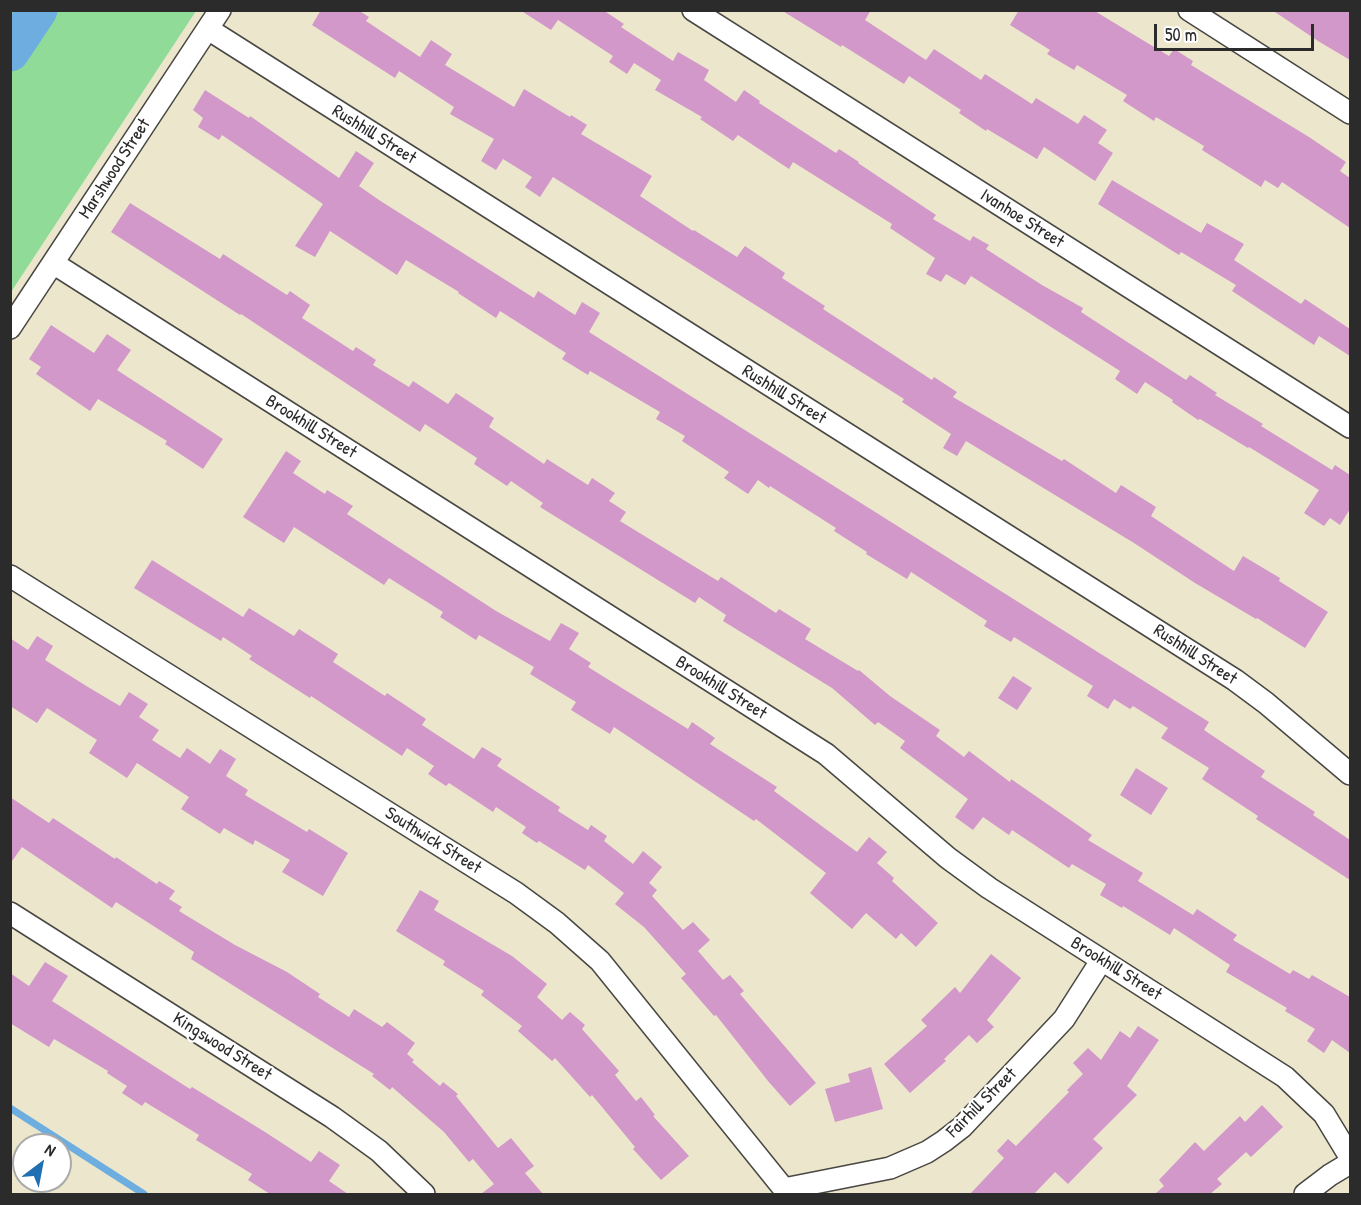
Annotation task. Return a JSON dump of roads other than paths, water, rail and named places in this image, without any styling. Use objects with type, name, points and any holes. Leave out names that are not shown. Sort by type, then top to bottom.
[{"type":"street","name":"Marshwood Street","points":[[10,328],[220,10]]},
{"type":"street","name":"Ivanhoe Street","points":[[693,10],[1350,427]]},
{"type":"street","points":[[1189,10],[1350,113]]},
{"type":"street","name":"Rushhill Street","points":[[208,30],[1235,680],[1266,703],[1350,774]]},
{"type":"street","name":"Brookhill Street","points":[[53,263],[826,754],[948,858],[989,888],[1285,1077],[1324,1114],[1350,1157]]},
{"type":"street","name":"Southwick Street","points":[[10,576],[516,893],[557,923],[600,961],[784,1189]]},
{"type":"street","name":"Kingswood Street","points":[[10,914],[332,1117],[379,1151],[424,1194]]},
{"type":"street","name":"Fairhill Street","points":[[784,1189],[890,1168],[927,1152],[944,1141],[962,1126],[1064,1019],[1101,961]]},
{"type":"street","points":[[1305,1194],[1350,1163]]},
{"type":"waterway","points":[[10,52],[38,10]]},
{"type":"waterway","points":[[10,1108],[144,1194]]}]
